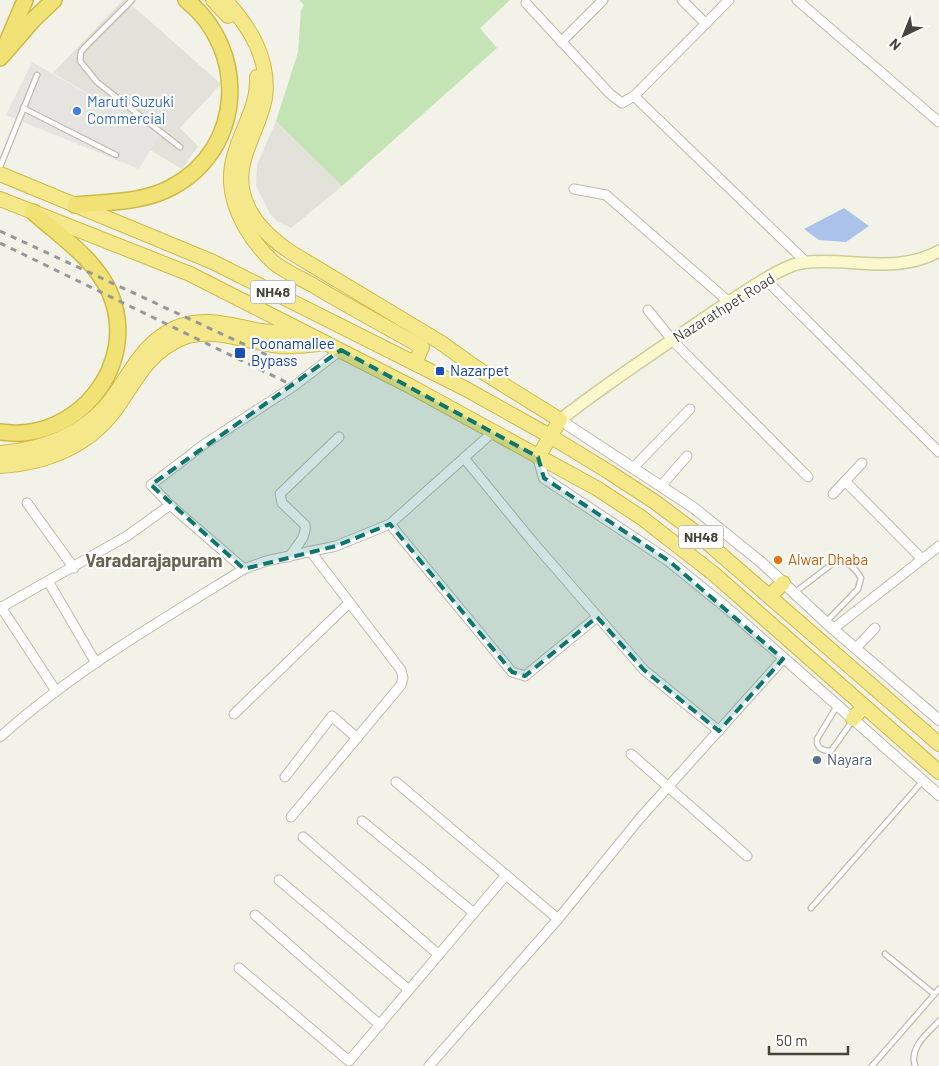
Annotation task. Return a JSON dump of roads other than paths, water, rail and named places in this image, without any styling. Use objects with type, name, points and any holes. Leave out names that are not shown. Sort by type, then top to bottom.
[{"type":"highway","points":[[0,58],[25,0]]},
{"type":"highway","points":[[0,58],[39,13],[54,0]]},
{"type":"highway","points":[[75,205],[131,200],[161,192],[189,176],[214,146],[226,118],[230,85],[226,57],[222,45],[208,22],[186,0]]},
{"type":"highway","points":[[213,0],[245,36],[256,61],[257,89],[237,142],[231,184],[238,213],[253,240],[275,264],[422,348],[415,363]]},
{"type":"highway","points":[[225,0],[253,35],[264,66],[265,97],[257,128],[245,156],[240,178],[244,200],[256,221],[271,239],[292,253],[440,342],[475,367],[560,420],[538,457]]},
{"type":"highway","name":"NH48","points":[[0,174],[213,262],[415,363],[550,436],[655,502],[695,532],[939,744]]},
{"type":"highway","name":"NH48","points":[[0,199],[190,274],[340,350],[598,489],[684,550],[939,772]]},
{"type":"highway","points":[[0,432],[46,429],[67,420],[81,410],[96,393],[110,369],[118,343],[118,316],[109,290],[91,263],[33,212]]},
{"type":"highway","points":[[0,453],[48,446],[72,434],[95,416],[114,396],[138,356],[154,341],[176,328],[201,322],[222,321],[263,332],[303,332]]},
{"type":"highway","points":[[0,466],[32,462],[64,452],[86,439],[104,423],[149,360],[163,348],[183,337],[200,335],[232,336],[281,346],[326,343]]},
{"type":"highway","points":[[770,596],[782,583]]},
{"type":"highway","points":[[854,719],[864,706]]},
{"type":"main road","name":"Nazarathpet Road","points":[[560,420],[588,398],[729,302],[765,279],[800,263],[905,264],[939,252]]},
{"type":"street","points":[[561,42],[603,0]]},
{"type":"street","points":[[682,0],[706,24]]},
{"type":"street","points":[[526,3],[610,94],[622,103],[634,96],[729,0]]},
{"type":"street","points":[[797,0],[939,122]]},
{"type":"street","points":[[634,96],[807,263]]},
{"type":"street","points":[[574,189],[606,195],[729,302]]},
{"type":"street","points":[[765,279],[939,452]]},
{"type":"street","points":[[648,310],[672,340],[808,477]]},
{"type":"street","points":[[244,569],[152,488],[153,482],[203,445],[294,386],[340,350]]},
{"type":"street","points":[[632,468],[690,409]]},
{"type":"street","points":[[560,420],[702,514],[761,562],[793,594],[939,720]]},
{"type":"street","points":[[0,736],[56,691],[96,663],[244,569],[266,561],[336,546],[390,524],[493,432]]},
{"type":"street","points":[[288,557],[306,531],[305,526],[282,503],[280,494],[339,437]]},
{"type":"street","points":[[661,486],[687,456]]},
{"type":"street","points":[[538,457],[544,478],[669,561],[727,608],[939,795]]},
{"type":"street","points":[[464,458],[597,617],[644,670],[719,731]]},
{"type":"street","points":[[833,494],[862,463]]},
{"type":"street","points":[[845,481],[922,559]]},
{"type":"street","points":[[28,503],[74,568]]},
{"type":"street","points":[[56,691],[0,607],[74,568],[127,536],[170,505]]},
{"type":"street","points":[[390,524],[512,672],[525,676],[597,617]]},
{"type":"street","points":[[830,626],[939,546]]},
{"type":"street","points":[[291,817],[402,685],[403,678],[400,670],[311,552]]},
{"type":"street","points":[[48,581],[96,663]]},
{"type":"street","points":[[234,714],[350,604]]},
{"type":"street","points":[[856,648],[875,628]]},
{"type":"street","points":[[430,1066],[558,919],[641,817],[784,659]]},
{"type":"street","points":[[285,777],[332,716],[357,738]]},
{"type":"street","points":[[631,754],[747,856]]},
{"type":"street","points":[[396,782],[558,919]]},
{"type":"street","points":[[362,821],[474,913]]},
{"type":"street","points":[[303,837],[438,955]]},
{"type":"street","points":[[240,968],[349,1061],[506,875]]},
{"type":"street","points":[[279,880],[409,990]]},
{"type":"street","points":[[256,915],[380,1025]]},
{"type":"lane","points":[[132,0],[85,47],[81,52],[80,61],[97,82],[180,147]]},
{"type":"lane","points":[[0,167],[37,75]]},
{"type":"lane","points":[[23,108],[116,155]]},
{"type":"lane","points":[[793,594],[830,563],[841,560],[848,563],[857,572],[860,584],[830,626]]},
{"type":"lane","points":[[837,706],[817,739],[817,743],[822,750],[831,751],[854,719]]},
{"type":"lane","points":[[811,908],[923,780]]},
{"type":"lane","points":[[885,954],[934,994]]},
{"type":"lane","points":[[872,1066],[939,989]]},
{"type":"lane","points":[[915,1066],[913,1059],[915,1049],[939,1021]]},
{"type":"water","points":[[844,208],[869,226],[846,242],[819,240],[804,229]]},
{"type":"railway","points":[[0,231],[293,367]]},
{"type":"railway","points":[[0,243],[294,386]]},
{"type":"place","name":"Maruti Suzuki Commercial","points":[[77,111]]},
{"type":"place","name":"Poonamallee Bypass","points":[[240,353]]},
{"type":"place","name":"Nazarpet","points":[[440,371]]},
{"type":"place","name":"Alwar Dhaba","points":[[778,560]]},
{"type":"place","name":"Nayara","points":[[817,760]]},
{"type":"district","name":"Varadarajapuram","points":[[154,561]]}]
